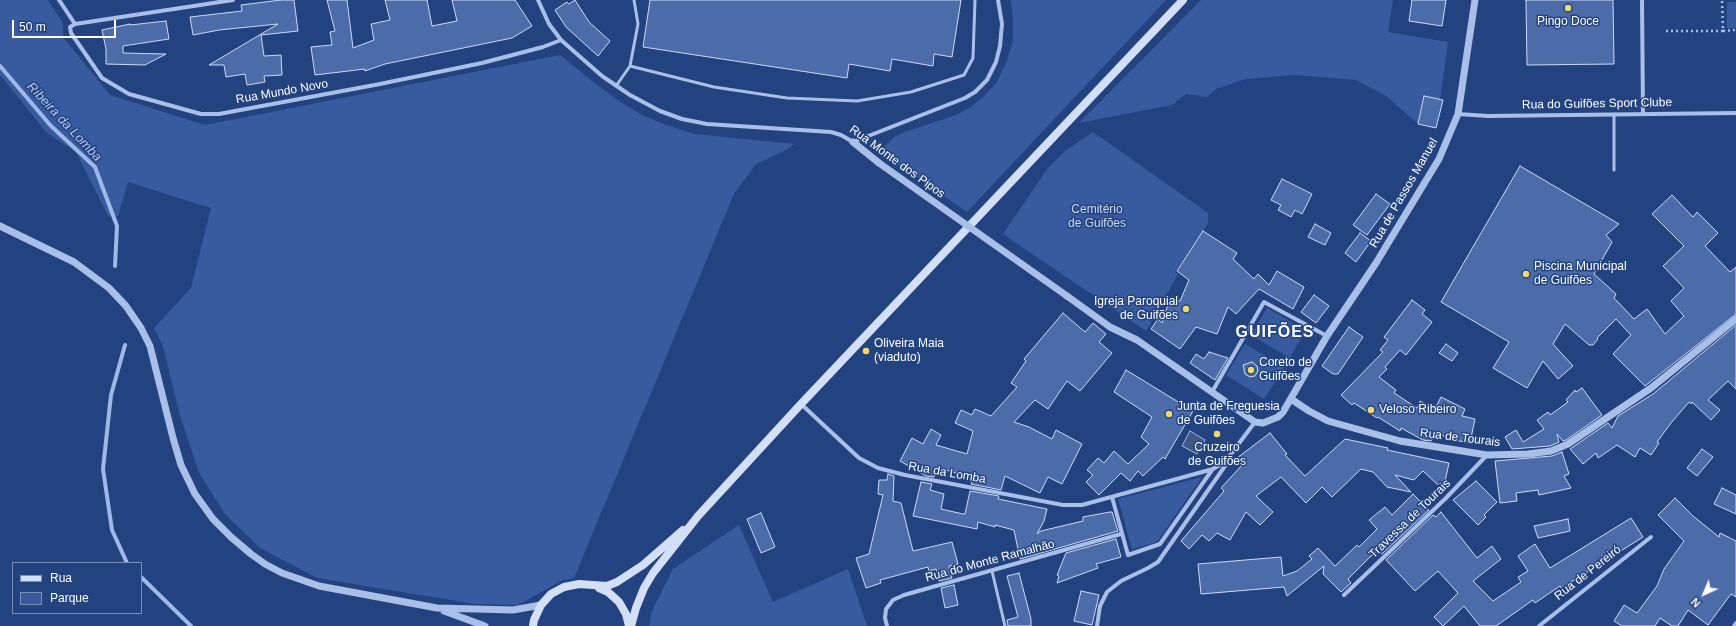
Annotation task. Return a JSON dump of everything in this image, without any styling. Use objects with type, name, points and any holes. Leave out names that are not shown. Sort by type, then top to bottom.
[{"type":"main road","points":[[630,626],[644,588],[653,573],[698,516],[801,404],[1183,0]]},
{"type":"main road","points":[[533,626],[534,620],[541,605],[551,594],[564,587],[579,584],[607,586],[628,576],[698,516]]},
{"type":"main road","points":[[594,586],[608,592],[619,602],[626,614],[630,626]]},
{"type":"street","points":[[59,0],[75,24],[233,0]]},
{"type":"street","name":"Rua Monte dos Pipos","points":[[538,0],[550,24],[561,40],[602,76],[630,95],[660,111],[682,119],[707,124],[831,132],[841,135],[853,142],[879,163],[1110,327],[1138,340],[1255,422]]},
{"type":"street","points":[[853,142],[965,98],[975,92],[987,80],[996,62],[1000,46],[1002,24],[998,0]]},
{"type":"street","name":"Rua de Passos Manuel","points":[[1255,422],[1267,422],[1278,417],[1283,412],[1328,336],[1376,263],[1439,159],[1458,114],[1475,0]]},
{"type":"street","points":[[1642,0],[1644,114]]},
{"type":"street","name":"Rua Mundo Novo","points":[[75,24],[70,27],[71,33],[102,78],[129,94],[200,114],[219,114],[380,84],[482,63],[544,47],[561,40]]},
{"type":"street","name":"Rua do Guifões Sport Clube","points":[[1458,114],[1488,116],[1736,112]]},
{"type":"street","points":[[0,226],[74,262],[109,288],[126,306],[141,328],[150,346],[181,465],[195,494],[213,519],[231,537],[265,564],[300,580],[319,586],[436,608],[486,626]]},
{"type":"street","points":[[1212,392],[1264,302],[1328,336]]},
{"type":"street","name":"Rua de Tourais","points":[[1291,399],[1328,421],[1400,441],[1487,455],[1528,454],[1551,451],[1568,444],[1652,388],[1736,319]]},
{"type":"street","name":"Rua da Lomba","points":[[801,404],[859,458],[868,464],[890,472],[1063,505],[1082,505],[1212,469]]},
{"type":"street","points":[[1112,497],[1128,556],[1160,544],[1212,469],[1225,462],[1255,422]]},
{"type":"street","name":"Travessa de Tourais","points":[[1344,595],[1446,498],[1487,455]]},
{"type":"street","points":[[1097,626],[1100,606],[1107,592],[1121,581],[1158,562],[1225,466],[1225,462]]},
{"type":"street","name":"Rua do Monte Ramalhão","points":[[887,626],[885,618],[886,609],[893,600],[904,595],[1122,534]]},
{"type":"street","name":"Rua de Pereiró","points":[[1539,626],[1651,537]]},
{"type":"street","points":[[436,608],[513,610],[541,605]]},
{"type":"lane","points":[[616,86],[630,66],[638,24],[634,0]]},
{"type":"lane","points":[[630,66],[714,87],[787,98],[857,101],[911,92],[964,75],[973,58],[975,0]]},
{"type":"lane","points":[[1614,114],[1614,170]]},
{"type":"lane","points":[[992,571],[1005,626]]},
{"type":"path","points":[[1722,0],[1723,31]]},
{"type":"path","points":[[1666,31],[1736,30]]},
{"type":"green space","points":[[0,0],[48,0],[63,23],[63,37],[110,95],[205,125],[560,55],[622,103],[642,115],[666,125],[695,134],[794,144],[786,150],[756,164],[734,194],[574,578],[563,580],[518,605],[475,604],[317,578],[260,548],[225,514],[199,473],[180,416],[163,346],[154,328],[191,288],[211,208],[128,182],[118,216],[108,216],[76,152],[47,133],[0,75]]},
{"type":"green space","points":[[1011,0],[1166,0],[967,212],[892,160],[883,151],[885,146],[894,137],[956,115],[971,107],[997,82],[1007,61],[1013,40]]},
{"type":"green space","points":[[1201,0],[1393,0],[1388,32],[1448,42],[1440,100],[1424,96],[1418,124],[1386,96],[1356,80],[1294,75],[1246,79],[1216,89],[1207,97],[1186,94],[1172,105],[1079,123]]},
{"type":"green space","points":[[1727,2],[1736,2],[1736,28],[1727,28]]},
{"type":"green space","name":"Cemitério de Guifões","points":[[1093,132],[1208,213],[1208,224],[1175,272],[1178,274],[1146,331],[1003,234],[1048,168],[1065,151]]},
{"type":"green space","points":[[1267,308],[1306,330],[1290,358],[1251,335]]},
{"type":"green space","points":[[1245,344],[1285,367],[1264,399],[1226,375]]},
{"type":"green space","points":[[1202,477],[1157,542],[1132,549],[1118,499]]},
{"type":"green space","points":[[739,525],[773,602],[848,569],[867,626],[649,626],[652,611],[673,569]]},
{"type":"shaded area","points":[[1190,431],[1205,440],[1197,454],[1182,446]]},
{"type":"building","points":[[281,0],[294,0],[298,31],[261,35],[264,56],[281,55],[282,75],[264,76],[265,82],[247,85],[245,74],[226,77],[224,65],[209,65],[278,24],[219,30],[193,35],[190,17],[242,11],[241,5]]},
{"type":"building","points":[[327,0],[347,0],[353,48],[374,40],[371,24],[390,20],[385,0],[427,0],[432,26],[457,21],[452,0],[515,0],[532,26],[512,38],[385,64],[365,71],[365,69],[315,75],[311,47],[332,45],[330,32],[335,31]]},
{"type":"building","points":[[575,0],[589,22],[610,41],[598,56],[566,27],[555,10],[567,2],[569,4]]},
{"type":"building","points":[[650,0],[961,0],[952,57],[934,54],[933,66],[892,59],[890,71],[849,64],[847,78],[643,47]]},
{"type":"building","points":[[1412,0],[1446,0],[1442,26],[1409,21]]},
{"type":"building","points":[[1526,0],[1613,0],[1614,64],[1527,65]]},
{"type":"building","points":[[166,21],[169,39],[123,46],[123,53],[166,54],[145,65],[106,64],[106,49],[102,30],[130,24]]},
{"type":"building","points":[[1424,96],[1443,100],[1436,128],[1418,124]]},
{"type":"building","name":"Piscina Municipal de Guifões","points":[[1520,166],[1619,224],[1606,235],[1612,242],[1594,274],[1616,294],[1614,298],[1634,319],[1647,309],[1665,334],[1684,316],[1671,301],[1684,288],[1663,266],[1684,246],[1652,214],[1672,195],[1693,217],[1697,212],[1718,233],[1705,246],[1730,272],[1736,267],[1736,314],[1645,386],[1613,354],[1631,335],[1616,319],[1597,338],[1598,339],[1593,345],[1589,345],[1565,324],[1553,344],[1573,366],[1558,379],[1543,361],[1527,388],[1493,368],[1509,342],[1441,302]]},
{"type":"building","points":[[1282,179],[1312,194],[1302,214],[1295,210],[1291,217],[1278,210],[1281,205],[1271,200]]},
{"type":"building","points":[[1376,194],[1390,204],[1367,235],[1353,225]]},
{"type":"building","points":[[1315,224],[1331,233],[1325,245],[1308,237]]},
{"type":"building","points":[[1203,231],[1237,253],[1233,259],[1254,279],[1258,274],[1269,285],[1277,271],[1304,287],[1293,309],[1259,289],[1236,314],[1228,307],[1217,334],[1196,327],[1180,349],[1151,329],[1158,319],[1162,323],[1170,298],[1180,301],[1189,280],[1177,271]]},
{"type":"building","points":[[1360,233],[1371,241],[1356,262],[1345,253]]},
{"type":"building","points":[[1314,295],[1329,306],[1316,323],[1301,312]]},
{"type":"building","points":[[1412,300],[1425,310],[1422,314],[1432,322],[1406,355],[1400,350],[1385,367],[1387,369],[1379,377],[1396,390],[1394,393],[1417,408],[1420,401],[1435,409],[1441,397],[1465,409],[1462,416],[1475,419],[1470,443],[1449,439],[1436,432],[1431,441],[1423,440],[1401,428],[1400,431],[1354,403],[1352,405],[1341,395],[1383,352],[1380,350],[1388,340],[1384,337]]},
{"type":"building","points":[[1063,313],[1085,332],[1093,323],[1106,334],[1099,342],[1112,353],[1080,391],[1067,381],[1048,409],[1035,400],[1014,422],[1029,427],[1052,439],[1056,430],[1082,444],[1062,484],[1048,477],[1040,493],[1005,476],[1001,490],[971,484],[973,478],[936,467],[934,477],[926,476],[900,461],[912,438],[923,444],[931,429],[941,435],[936,445],[967,454],[973,431],[955,423],[961,410],[972,415],[975,409],[991,416],[1017,387],[1011,383],[1026,361],[1024,359]]},
{"type":"building","points":[[1736,325],[1736,389],[1728,381],[1708,400],[1720,410],[1711,420],[1692,402],[1691,404],[1689,402],[1657,442],[1659,443],[1651,455],[1640,448],[1635,457],[1617,445],[1598,458],[1596,453],[1583,464],[1570,449],[1608,423],[1612,428],[1618,416],[1653,394]]},
{"type":"building","points":[[1349,327],[1363,337],[1338,374],[1333,374],[1322,366]]},
{"type":"building","points":[[1446,344],[1458,353],[1452,361],[1439,353]]},
{"type":"building","points":[[1209,352],[1228,358],[1215,380],[1190,363],[1196,354],[1204,359]]},
{"type":"building","name":"Coreto de Guifões","points":[[1252,362],[1257,366],[1258,371],[1255,376],[1250,377],[1245,374],[1243,365]]},
{"type":"building","name":"Junta de Freguesia de Guifões","points":[[1126,370],[1193,411],[1165,459],[1163,457],[1143,476],[1138,471],[1130,481],[1121,473],[1099,495],[1086,482],[1093,475],[1087,470],[1098,458],[1104,463],[1114,451],[1128,464],[1149,444],[1141,437],[1152,417],[1114,392]]},
{"type":"building","points":[[1582,388],[1602,415],[1566,440],[1563,441],[1557,434],[1559,442],[1550,446],[1512,449],[1505,437],[1516,430],[1523,442],[1544,429],[1537,420],[1548,412],[1550,415],[1568,402],[1566,400],[1575,390],[1576,392]]},
{"type":"building","points":[[1270,433],[1287,454],[1285,455],[1305,476],[1345,439],[1388,448],[1387,450],[1449,463],[1444,486],[1437,484],[1423,471],[1414,480],[1395,475],[1411,492],[1387,487],[1373,472],[1361,469],[1332,497],[1322,487],[1306,503],[1281,477],[1256,496],[1273,512],[1260,525],[1246,512],[1230,540],[1217,533],[1209,541],[1202,535],[1189,549],[1181,541],[1224,491],[1221,488],[1242,465],[1237,458]]},
{"type":"building","points":[[1702,449],[1713,457],[1697,476],[1687,468]]},
{"type":"building","points":[[1562,452],[1569,474],[1564,476],[1571,488],[1539,495],[1538,490],[1516,493],[1517,501],[1500,503],[1495,461],[1552,456]]},
{"type":"building","points":[[888,474],[894,476],[893,501],[901,503],[913,551],[952,542],[958,564],[949,566],[952,578],[939,581],[936,569],[929,571],[928,567],[880,580],[881,583],[866,588],[856,558],[869,554],[883,495],[878,494],[879,480],[887,480]]},
{"type":"building","points":[[1476,481],[1497,502],[1484,515],[1486,517],[1478,525],[1453,500]]},
{"type":"building","points":[[921,482],[932,484],[930,490],[944,494],[941,509],[963,514],[965,514],[970,491],[999,496],[998,499],[1047,509],[1044,521],[1037,534],[1041,531],[1083,521],[1083,517],[1110,512],[1112,512],[1118,531],[1020,559],[1014,530],[978,522],[977,529],[913,516]]},
{"type":"building","points":[[1722,488],[1736,495],[1736,514],[1714,504]]},
{"type":"building","points":[[1413,494],[1429,510],[1382,554],[1378,551],[1370,557],[1348,579],[1351,583],[1341,592],[1323,574],[1324,566],[1287,596],[1284,587],[1201,594],[1198,564],[1281,557],[1283,576],[1297,571],[1312,559],[1309,556],[1318,548],[1335,566],[1357,545],[1359,547],[1377,529],[1369,520],[1385,507],[1392,515]]},
{"type":"building","points":[[1675,498],[1693,516],[1719,537],[1720,533],[1736,541],[1736,597],[1731,594],[1708,625],[1688,610],[1678,626],[1672,626],[1660,618],[1655,626],[1622,626],[1614,621],[1624,605],[1637,613],[1657,586],[1664,569],[1684,541],[1658,515]]},
{"type":"building","points":[[1441,512],[1477,558],[1492,546],[1501,559],[1473,581],[1493,601],[1521,582],[1518,577],[1528,571],[1518,556],[1535,544],[1550,568],[1631,518],[1643,537],[1571,582],[1573,585],[1563,591],[1560,586],[1535,603],[1533,600],[1496,626],[1480,626],[1464,606],[1443,626],[1434,617],[1458,593],[1438,571],[1415,591],[1386,560],[1433,515],[1436,517]]},
{"type":"building","points":[[761,513],[775,547],[761,553],[747,519]]},
{"type":"building","points":[[1568,519],[1570,531],[1538,538],[1534,526]]},
{"type":"building","points":[[1116,539],[1121,557],[1096,564],[1098,568],[1057,583],[1059,576],[1057,575],[1066,553]]},
{"type":"building","points":[[1019,573],[1031,619],[1031,626],[1008,626],[1007,620],[1018,617],[1007,576]]},
{"type":"building","points":[[954,585],[958,605],[945,608],[941,588]]},
{"type":"building","points":[[1081,591],[1099,595],[1092,625],[1074,621]]},
{"type":"waterway","name":"Ribeira da Lomba","points":[[0,66],[51,126],[95,167],[117,226],[115,266]]},
{"type":"waterway","name":"Ribeira da Lomba","points":[[125,345],[111,395],[103,469],[112,530],[127,562]]},
{"type":"waterway","name":"Ribeira da Lomba","points":[[142,578],[191,626]]},
{"type":"place","name":"Pingo Doce","points":[[1568,8]]},
{"type":"place","name":"Piscina Municipal de Guifões","points":[[1526,274]]},
{"type":"place","name":"Igreja Paroquial de Guifões","points":[[1186,309]]},
{"type":"place","name":"Oliveira Maia (viaduto)","points":[[866,351]]},
{"type":"place","name":"Coreto de Guifões","points":[[1251,370]]},
{"type":"place","name":"Veloso Ribeiro","points":[[1371,410]]},
{"type":"place","name":"Junta de Freguesia de Guifões","points":[[1169,414]]},
{"type":"place","name":"Cruzeiro de Guifões","points":[[1217,434]]},
{"type":"district","name":"GUIFÕES","points":[[1275,333]]}]
